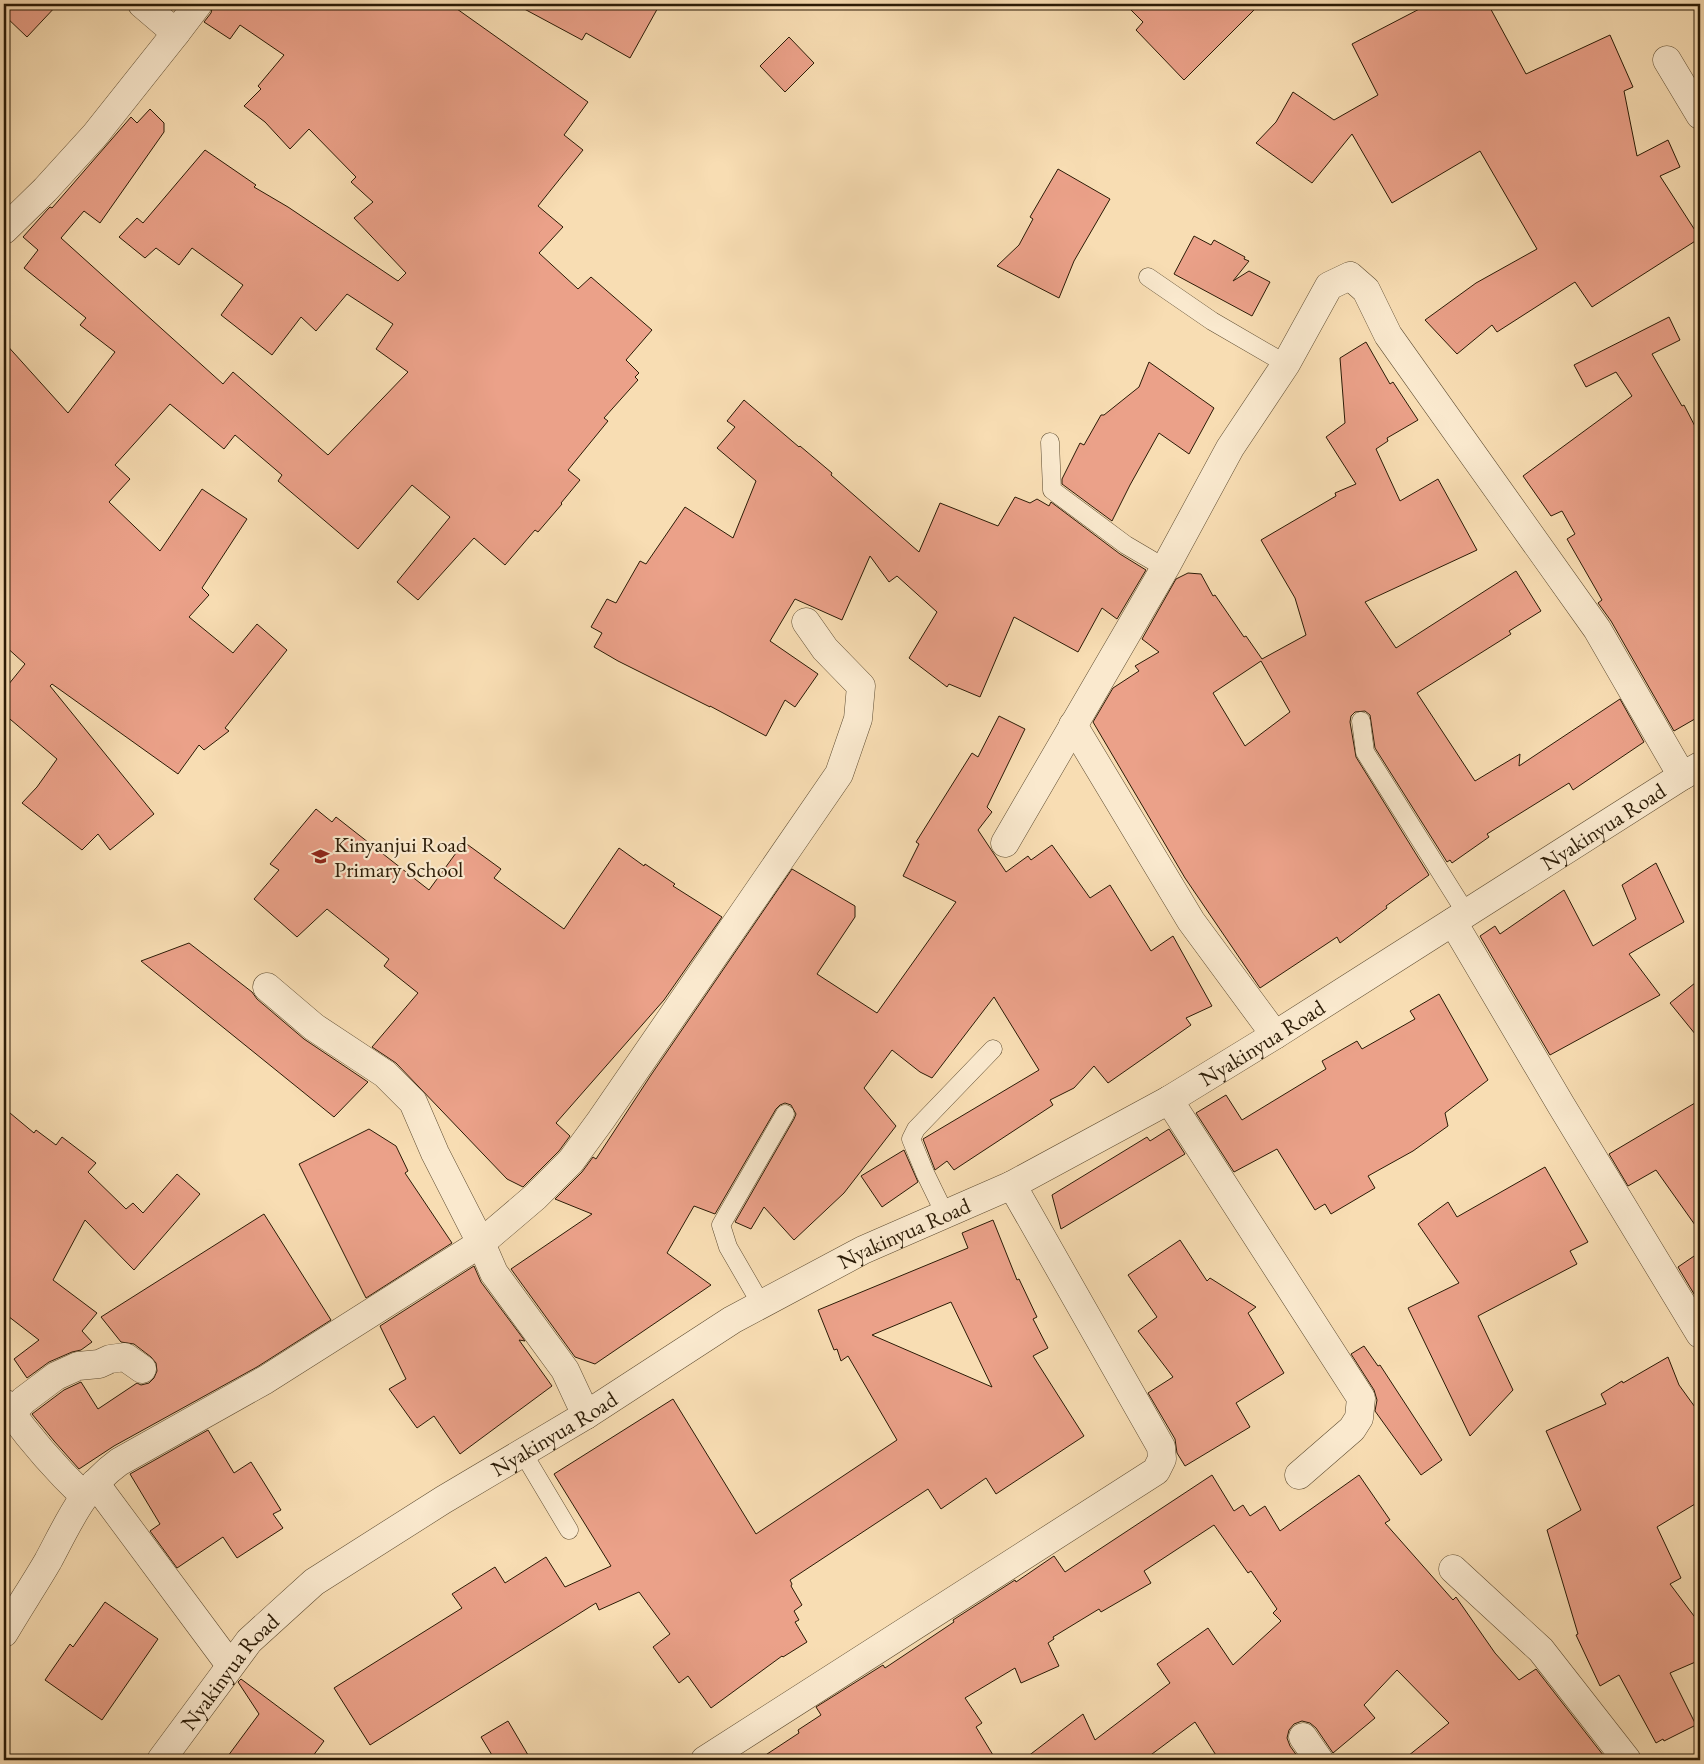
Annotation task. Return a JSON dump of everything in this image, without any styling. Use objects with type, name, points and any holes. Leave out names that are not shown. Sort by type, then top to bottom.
[{"type":"street","points":[[142,4],[176,33]]},
{"type":"street","points":[[4,230],[45,190],[95,135],[198,4]]},
{"type":"street","points":[[1667,60],[1700,115]]},
{"type":"street","points":[[1005,843],[1165,568],[1230,448],[1286,364],[1329,286],[1350,276],[1366,290],[1388,335],[1597,629],[1691,771]]},
{"type":"street","points":[[4,1633],[89,1490],[106,1472],[119,1462],[265,1380],[482,1242],[535,1197],[571,1161],[838,774],[858,719],[861,686],[825,648],[806,622]]},
{"type":"street","points":[[1073,725],[1191,921],[1275,1035]]},
{"type":"street","name":"Nyakinyua Road","points":[[161,1760],[249,1641],[314,1582],[443,1500],[586,1415],[732,1320],[863,1250],[1012,1185],[1169,1100],[1275,1035],[1691,771]]},
{"type":"street","points":[[1460,918],[1596,1164],[1700,1334]]},
{"type":"street","points":[[267,987],[314,1027],[385,1074],[413,1102],[434,1153],[482,1242],[494,1273],[565,1370],[586,1415]]},
{"type":"street","points":[[1169,1100],[1361,1398],[1359,1418],[1352,1430],[1299,1476]]},
{"type":"street","points":[[705,1760],[1156,1471],[1162,1458],[1161,1447],[1012,1185]]},
{"type":"street","points":[[142,1369],[125,1357],[110,1359],[99,1364],[78,1366],[56,1376],[24,1400],[7,1408],[50,1462],[89,1490],[230,1666]]},
{"type":"street","points":[[1453,1569],[1540,1650],[1627,1760]]},
{"type":"street","points":[[1304,1738],[1319,1760]]},
{"type":"lane","points":[[1148,277],[1212,320],[1286,364]]},
{"type":"lane","points":[[1050,442],[1052,490],[1126,545],[1165,568]]},
{"type":"lane","points":[[1361,721],[1365,752],[1460,918]]},
{"type":"lane","points":[[945,1214],[924,1173],[911,1139],[916,1129],[993,1049]]},
{"type":"lane","points":[[761,1304],[728,1247],[721,1225],[784,1114]]},
{"type":"lane","points":[[522,1453],[569,1530]]},
{"type":"building","points":[[4,4],[58,4],[27,37],[4,15]]},
{"type":"building","points":[[213,4],[450,4],[588,102],[564,135],[583,150],[538,206],[563,227],[539,253],[578,289],[591,277],[652,330],[626,360],[639,373],[635,377],[638,380],[604,418],[608,421],[568,470],[580,480],[538,532],[535,530],[505,565],[474,538],[418,600],[397,582],[450,517],[412,485],[358,549],[278,481],[282,475],[235,435],[224,449],[170,404],[115,465],[130,479],[109,502],[160,551],[202,489],[247,519],[202,588],[209,595],[189,617],[233,653],[257,624],[287,650],[225,728],[229,731],[204,750],[199,745],[178,774],[52,684],[50,686],[154,814],[110,850],[98,834],[82,850],[22,803],[37,787],[57,759],[4,714],[4,690],[25,664],[4,645],[4,342],[68,413],[115,352],[80,325],[86,318],[24,268],[38,250],[23,237],[50,207],[52,208],[131,117],[137,123],[150,109],[164,123],[164,132],[100,223],[84,211],[61,238],[223,384],[233,372],[328,455],[408,372],[376,349],[393,324],[347,294],[316,331],[301,317],[272,355],[221,315],[243,285],[192,248],[179,265],[156,248],[145,258],[119,237],[137,218],[143,223],[205,150],[256,185],[254,187],[288,207],[398,281],[406,273],[354,218],[373,202],[351,182],[356,177],[309,129],[290,149],[265,122],[244,106],[261,89],[258,86],[284,55],[240,25],[230,39],[204,22],[211,13]]},
{"type":"building","points":[[515,4],[660,4],[630,58],[586,33],[582,40]]},
{"type":"building","points":[[1125,4],[1260,4],[1184,80],[1136,30],[1143,22]]},
{"type":"building","points":[[1429,4],[1488,4],[1526,74],[1610,35],[1633,87],[1624,91],[1637,156],[1668,140],[1680,167],[1660,176],[1700,238],[1592,307],[1575,282],[1497,332],[1492,325],[1457,354],[1425,320],[1476,283],[1537,249],[1480,151],[1392,203],[1352,134],[1312,183],[1256,143],[1276,122],[1293,92],[1334,120],[1378,95],[1352,44]]},
{"type":"building","points":[[789,37],[814,63],[785,92],[760,66]]},
{"type":"building","points":[[1058,169],[1110,199],[1074,261],[1059,298],[997,266],[1019,245],[1033,219],[1030,217]]},
{"type":"building","points":[[1194,236],[1211,245],[1214,240],[1249,261],[1233,281],[1249,271],[1270,282],[1252,316],[1174,274]]},
{"type":"building","points":[[1669,317],[1680,340],[1652,354],[1682,406],[1684,405],[1700,436],[1700,716],[1674,731],[1611,621],[1598,603],[1602,600],[1567,539],[1575,534],[1562,511],[1551,516],[1523,476],[1632,396],[1616,372],[1586,387],[1574,365]]},
{"type":"building","points":[[1366,342],[1390,384],[1393,382],[1418,420],[1387,438],[1388,441],[1376,449],[1400,501],[1438,479],[1477,550],[1365,602],[1396,648],[1516,571],[1541,611],[1509,631],[1511,634],[1417,693],[1475,781],[1520,754],[1519,766],[1620,699],[1644,742],[1573,790],[1569,783],[1487,834],[1489,837],[1452,863],[1450,860],[1447,862],[1375,748],[1370,715],[1365,711],[1355,712],[1351,716],[1350,722],[1356,757],[1429,875],[1340,943],[1337,937],[1260,988],[1185,878],[1093,722],[1113,688],[1139,671],[1135,666],[1159,652],[1142,639],[1176,579],[1188,573],[1201,574],[1213,596],[1215,595],[1262,659],[1306,635],[1295,598],[1261,540],[1336,496],[1335,493],[1356,484],[1326,437],[1345,423],[1340,358]],"holes":[[[1261,661],[1290,712],[1245,746],[1213,693]]]},
{"type":"building","points":[[1149,362],[1214,408],[1189,454],[1159,433],[1112,521],[1062,484],[1062,479],[1080,443],[1084,445],[1101,415],[1104,415],[1139,387]]},
{"type":"building","points":[[744,400],[832,473],[831,475],[919,552],[940,503],[998,526],[1015,497],[1030,503],[1037,499],[1049,506],[1051,502],[1120,554],[1146,570],[1117,619],[1102,608],[1078,652],[1014,617],[980,697],[949,684],[947,687],[909,658],[937,612],[897,576],[889,582],[870,556],[842,620],[795,599],[770,641],[818,674],[795,707],[785,700],[766,736],[594,647],[602,633],[591,627],[607,599],[616,603],[640,561],[646,564],[685,507],[733,538],[756,481],[717,448],[735,427],[727,421]]},
{"type":"building","points":[[999,716],[1025,729],[987,807],[992,812],[978,830],[1006,872],[1028,856],[1031,860],[1052,845],[1090,898],[1110,885],[1151,951],[1173,936],[1212,1006],[1186,1018],[1191,1025],[1108,1083],[1094,1066],[1074,1088],[1050,1100],[1053,1105],[954,1170],[947,1161],[935,1170],[923,1139],[1039,1070],[994,997],[932,1078],[920,1072],[892,1050],[864,1088],[896,1126],[844,1193],[794,1240],[764,1207],[751,1229],[735,1222],[796,1114],[791,1105],[785,1103],[780,1105],[715,1214],[694,1206],[667,1253],[711,1285],[595,1364],[575,1357],[511,1269],[592,1214],[555,1199],[582,1172],[593,1157],[596,1159],[792,869],[855,906],[855,917],[817,974],[877,1013],[956,902],[903,876],[919,844],[916,842],[972,753],[978,757]]},
{"type":"building","points":[[316,809],[332,822],[336,817],[429,890],[464,842],[501,869],[494,878],[564,929],[619,848],[644,866],[645,864],[675,884],[673,886],[722,917],[664,1000],[556,1123],[570,1136],[559,1151],[523,1187],[507,1179],[396,1063],[372,1047],[418,993],[384,966],[389,959],[327,909],[297,937],[254,899],[279,870],[270,864]]},
{"type":"building","points":[[1656,863],[1684,922],[1629,954],[1660,995],[1550,1055],[1480,936],[1495,926],[1500,934],[1564,890],[1593,946],[1636,919],[1622,885]]},
{"type":"building","points":[[189,943],[252,992],[257,999],[304,1039],[368,1082],[334,1117],[141,961]]},
{"type":"building","points":[[1700,979],[1700,1040],[1670,1003]]},
{"type":"building","points":[[1439,994],[1488,1080],[1445,1113],[1448,1126],[1413,1151],[1368,1176],[1375,1188],[1331,1214],[1325,1204],[1315,1210],[1277,1149],[1234,1172],[1196,1113],[1226,1095],[1242,1120],[1326,1069],[1322,1061],[1357,1041],[1362,1049],[1415,1019],[1410,1011]]},
{"type":"building","points":[[1700,1100],[1700,1232],[1656,1170],[1628,1186],[1609,1154]]},
{"type":"building","points":[[4,1108],[34,1133],[36,1130],[56,1145],[62,1137],[96,1163],[88,1172],[126,1209],[133,1203],[143,1213],[177,1174],[200,1194],[134,1270],[85,1220],[53,1280],[97,1313],[82,1331],[92,1342],[81,1350],[49,1362],[27,1378],[14,1359],[39,1340],[4,1313]]},
{"type":"building","points":[[369,1129],[396,1146],[408,1171],[405,1173],[452,1243],[366,1298],[299,1164]]},
{"type":"building","points":[[1169,1129],[1185,1154],[1061,1229],[1052,1195],[1147,1137],[1150,1141]]},
{"type":"building","points":[[904,1150],[918,1182],[882,1207],[861,1176]]},
{"type":"building","points":[[1545,1167],[1588,1242],[1570,1251],[1577,1264],[1478,1316],[1513,1390],[1470,1436],[1408,1308],[1459,1283],[1418,1224],[1448,1202],[1457,1217]]},
{"type":"building","points":[[264,1214],[331,1320],[257,1367],[114,1446],[79,1469],[32,1414],[64,1390],[81,1382],[98,1409],[137,1383],[141,1385],[149,1383],[157,1371],[156,1363],[151,1357],[134,1344],[121,1342],[101,1317]]},
{"type":"building","points":[[993,1220],[1017,1280],[1019,1279],[1037,1317],[1033,1319],[1048,1348],[1033,1356],[1084,1436],[996,1494],[986,1478],[941,1509],[928,1489],[790,1580],[791,1586],[802,1605],[794,1611],[799,1620],[795,1622],[807,1642],[782,1656],[711,1708],[688,1676],[679,1683],[653,1647],[670,1634],[639,1592],[599,1610],[596,1603],[370,1745],[334,1688],[462,1608],[452,1594],[495,1567],[505,1583],[546,1557],[565,1587],[611,1566],[554,1474],[673,1399],[756,1534],[897,1440],[848,1356],[841,1361],[837,1349],[834,1350],[818,1310],[968,1248],[962,1233]],"holes":[[[951,1302],[992,1387],[872,1335]]]},
{"type":"building","points":[[1180,1240],[1207,1281],[1210,1278],[1256,1307],[1248,1313],[1284,1373],[1236,1403],[1250,1427],[1185,1466],[1177,1453],[1175,1439],[1148,1393],[1173,1377],[1138,1331],[1157,1317],[1128,1275]]},
{"type":"building","points":[[1700,1252],[1700,1304],[1678,1267]]},
{"type":"building","points":[[474,1266],[481,1282],[525,1341],[519,1340],[552,1386],[460,1454],[434,1416],[417,1428],[389,1389],[406,1379],[380,1326]]},
{"type":"building","points":[[1364,1346],[1378,1366],[1380,1365],[1442,1460],[1421,1475],[1375,1411],[1377,1400],[1374,1390],[1351,1354]]},
{"type":"building","points":[[1668,1357],[1679,1385],[1700,1414],[1700,1501],[1657,1527],[1681,1578],[1670,1584],[1700,1624],[1700,1660],[1670,1673],[1696,1725],[1656,1743],[1619,1675],[1600,1686],[1576,1635],[1578,1634],[1547,1530],[1581,1510],[1546,1431],[1606,1404],[1601,1394]]},
{"type":"building","points":[[208,1430],[234,1473],[251,1462],[281,1510],[273,1514],[283,1528],[237,1558],[223,1537],[177,1568],[150,1531],[160,1524],[130,1474]]},
{"type":"building","points":[[1212,1475],[1234,1511],[1243,1505],[1250,1516],[1265,1506],[1280,1531],[1359,1475],[1390,1520],[1385,1523],[1453,1600],[1456,1597],[1495,1653],[1519,1680],[1536,1669],[1607,1760],[1403,1760],[1449,1723],[1397,1670],[1364,1705],[1375,1718],[1333,1753],[1316,1728],[1310,1723],[1302,1721],[1294,1724],[1289,1730],[1287,1738],[1300,1760],[1219,1760],[1195,1722],[1144,1760],[1023,1760],[1083,1714],[1095,1740],[1170,1683],[1157,1664],[1208,1628],[1233,1665],[1281,1621],[1273,1613],[1277,1609],[1251,1571],[1248,1573],[1214,1525],[1144,1571],[1151,1583],[1101,1612],[1099,1609],[1053,1637],[1054,1639],[1048,1643],[1059,1666],[1021,1683],[1015,1668],[965,1698],[982,1723],[976,1727],[996,1760],[758,1760],[799,1733],[798,1730],[821,1715],[816,1707],[883,1665],[885,1668],[954,1622],[953,1620],[1015,1580],[1016,1582],[1054,1556],[1065,1572]]},
{"type":"building","points":[[105,1602],[158,1639],[102,1720],[45,1680],[70,1644],[73,1647]]},
{"type":"building","points":[[241,1679],[324,1741],[310,1760],[225,1760],[259,1714],[238,1682]]},
{"type":"building","points":[[508,1721],[531,1760],[495,1760],[481,1737]]},
{"type":"place","name":"Kinyanjui Road Primary School","points":[[320,857]]}]
